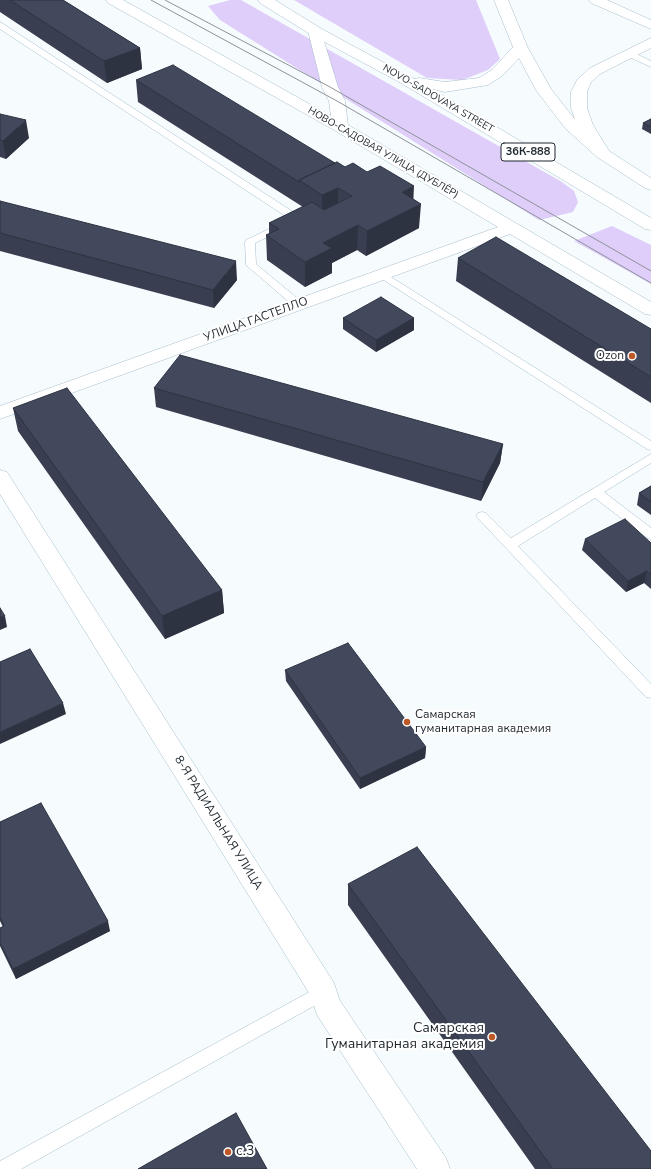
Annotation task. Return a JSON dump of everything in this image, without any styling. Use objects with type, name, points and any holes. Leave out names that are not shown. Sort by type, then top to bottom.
[{"type":"main road","name":"НОВО-САДОВАЯ УЛИЦА (ДУБЛЁР)","points":[[113,0],[340,127],[651,310]]},
{"type":"main road","name":"NOVO-SADOVAYA STREET","points":[[265,0],[315,31],[406,80],[651,225]]},
{"type":"main road","points":[[501,0],[521,48],[544,90],[571,125],[603,154],[651,184]]},
{"type":"main road","points":[[596,0],[651,25]]},
{"type":"main road","points":[[315,31],[330,87],[337,101],[340,127]]},
{"type":"main road","points":[[603,154],[585,125],[579,108],[579,92],[584,80],[595,71],[651,42]]},
{"type":"main road","points":[[406,80],[446,87],[483,82],[497,73],[521,48]]},
{"type":"main road","name":"УЛИЦА ГАСТЕЛЛО","points":[[0,413],[512,228]]},
{"type":"main road","name":"8-Я РАДИАЛЬНАЯ УЛИЦА","points":[[0,477],[324,992],[327,1006],[435,1169]]},
{"type":"lane","points":[[0,25],[297,219],[250,242],[251,265],[299,304]]},
{"type":"lane","points":[[628,54],[651,64]]},
{"type":"lane","points":[[383,275],[651,446]]},
{"type":"lane","points":[[509,545],[651,458]]},
{"type":"lane","points":[[595,492],[651,535]]},
{"type":"lane","points":[[482,516],[651,692]]},
{"type":"lane","points":[[3,1169],[324,992]]},
{"type":"shaded area","points":[[230,0],[241,0],[562,182],[574,191],[578,202],[573,212],[539,220],[220,20],[208,6]]},
{"type":"shaded area","points":[[294,0],[476,0],[500,59],[488,70],[462,80],[427,78]]},
{"type":"shaded area","points":[[612,226],[651,245],[651,284],[574,241]]},
{"type":"building","points":[[10,0],[63,0],[140,48],[104,61]]},
{"type":"building","points":[[173,65],[335,163],[299,180],[299,182],[136,80]]},
{"type":"building","points":[[0,114],[26,120],[3,141],[0,140]]},
{"type":"building","points":[[651,119],[651,127],[643,123]]},
{"type":"building","points":[[337,162],[345,167],[353,163],[367,172],[380,166],[414,186],[402,192],[421,204],[367,231],[358,225],[323,243],[332,248],[305,262],[266,235],[279,229],[269,223],[312,202],[324,210],[352,196],[338,188],[322,195],[299,180]]},
{"type":"building","points":[[0,201],[236,261],[213,290],[0,233]]},
{"type":"building","points":[[496,237],[651,329],[651,377],[458,258]]},
{"type":"building","points":[[381,297],[414,318],[376,340],[343,318]]},
{"type":"building","points":[[180,355],[503,444],[483,482],[154,388]]},
{"type":"building","points":[[67,388],[222,590],[162,616],[13,408]]},
{"type":"building","points":[[651,486],[651,502],[639,493]]},
{"type":"building","points":[[625,519],[651,543],[651,575],[647,571],[628,581],[585,539]]},
{"type":"building","points":[[0,608],[5,616],[0,617]]},
{"type":"building","points":[[348,643],[426,747],[360,778],[285,670]]},
{"type":"building","points":[[30,649],[63,703],[0,732],[0,662]]},
{"type":"building","points":[[41,803],[108,921],[13,969],[0,943],[0,928],[4,926],[0,917],[0,822]]},
{"type":"building","name":"Самарская Гуманитарная академия","points":[[417,847],[651,1151],[651,1169],[553,1169],[348,884]]},
{"type":"building","points":[[236,1113],[267,1169],[138,1169]]},
{"type":"tram line","points":[[151,0],[337,101],[651,283]]},
{"type":"tram line","points":[[165,0],[330,87],[651,271]]},
{"type":"place","name":"Ozon","points":[[632,356]]},
{"type":"place","name":"Самарская гуманитарная академия","points":[[407,722]]},
{"type":"place","name":"Самарская Гуманитарная академия","points":[[492,1037]]},
{"type":"place","name":"с.3","points":[[228,1152]]}]
